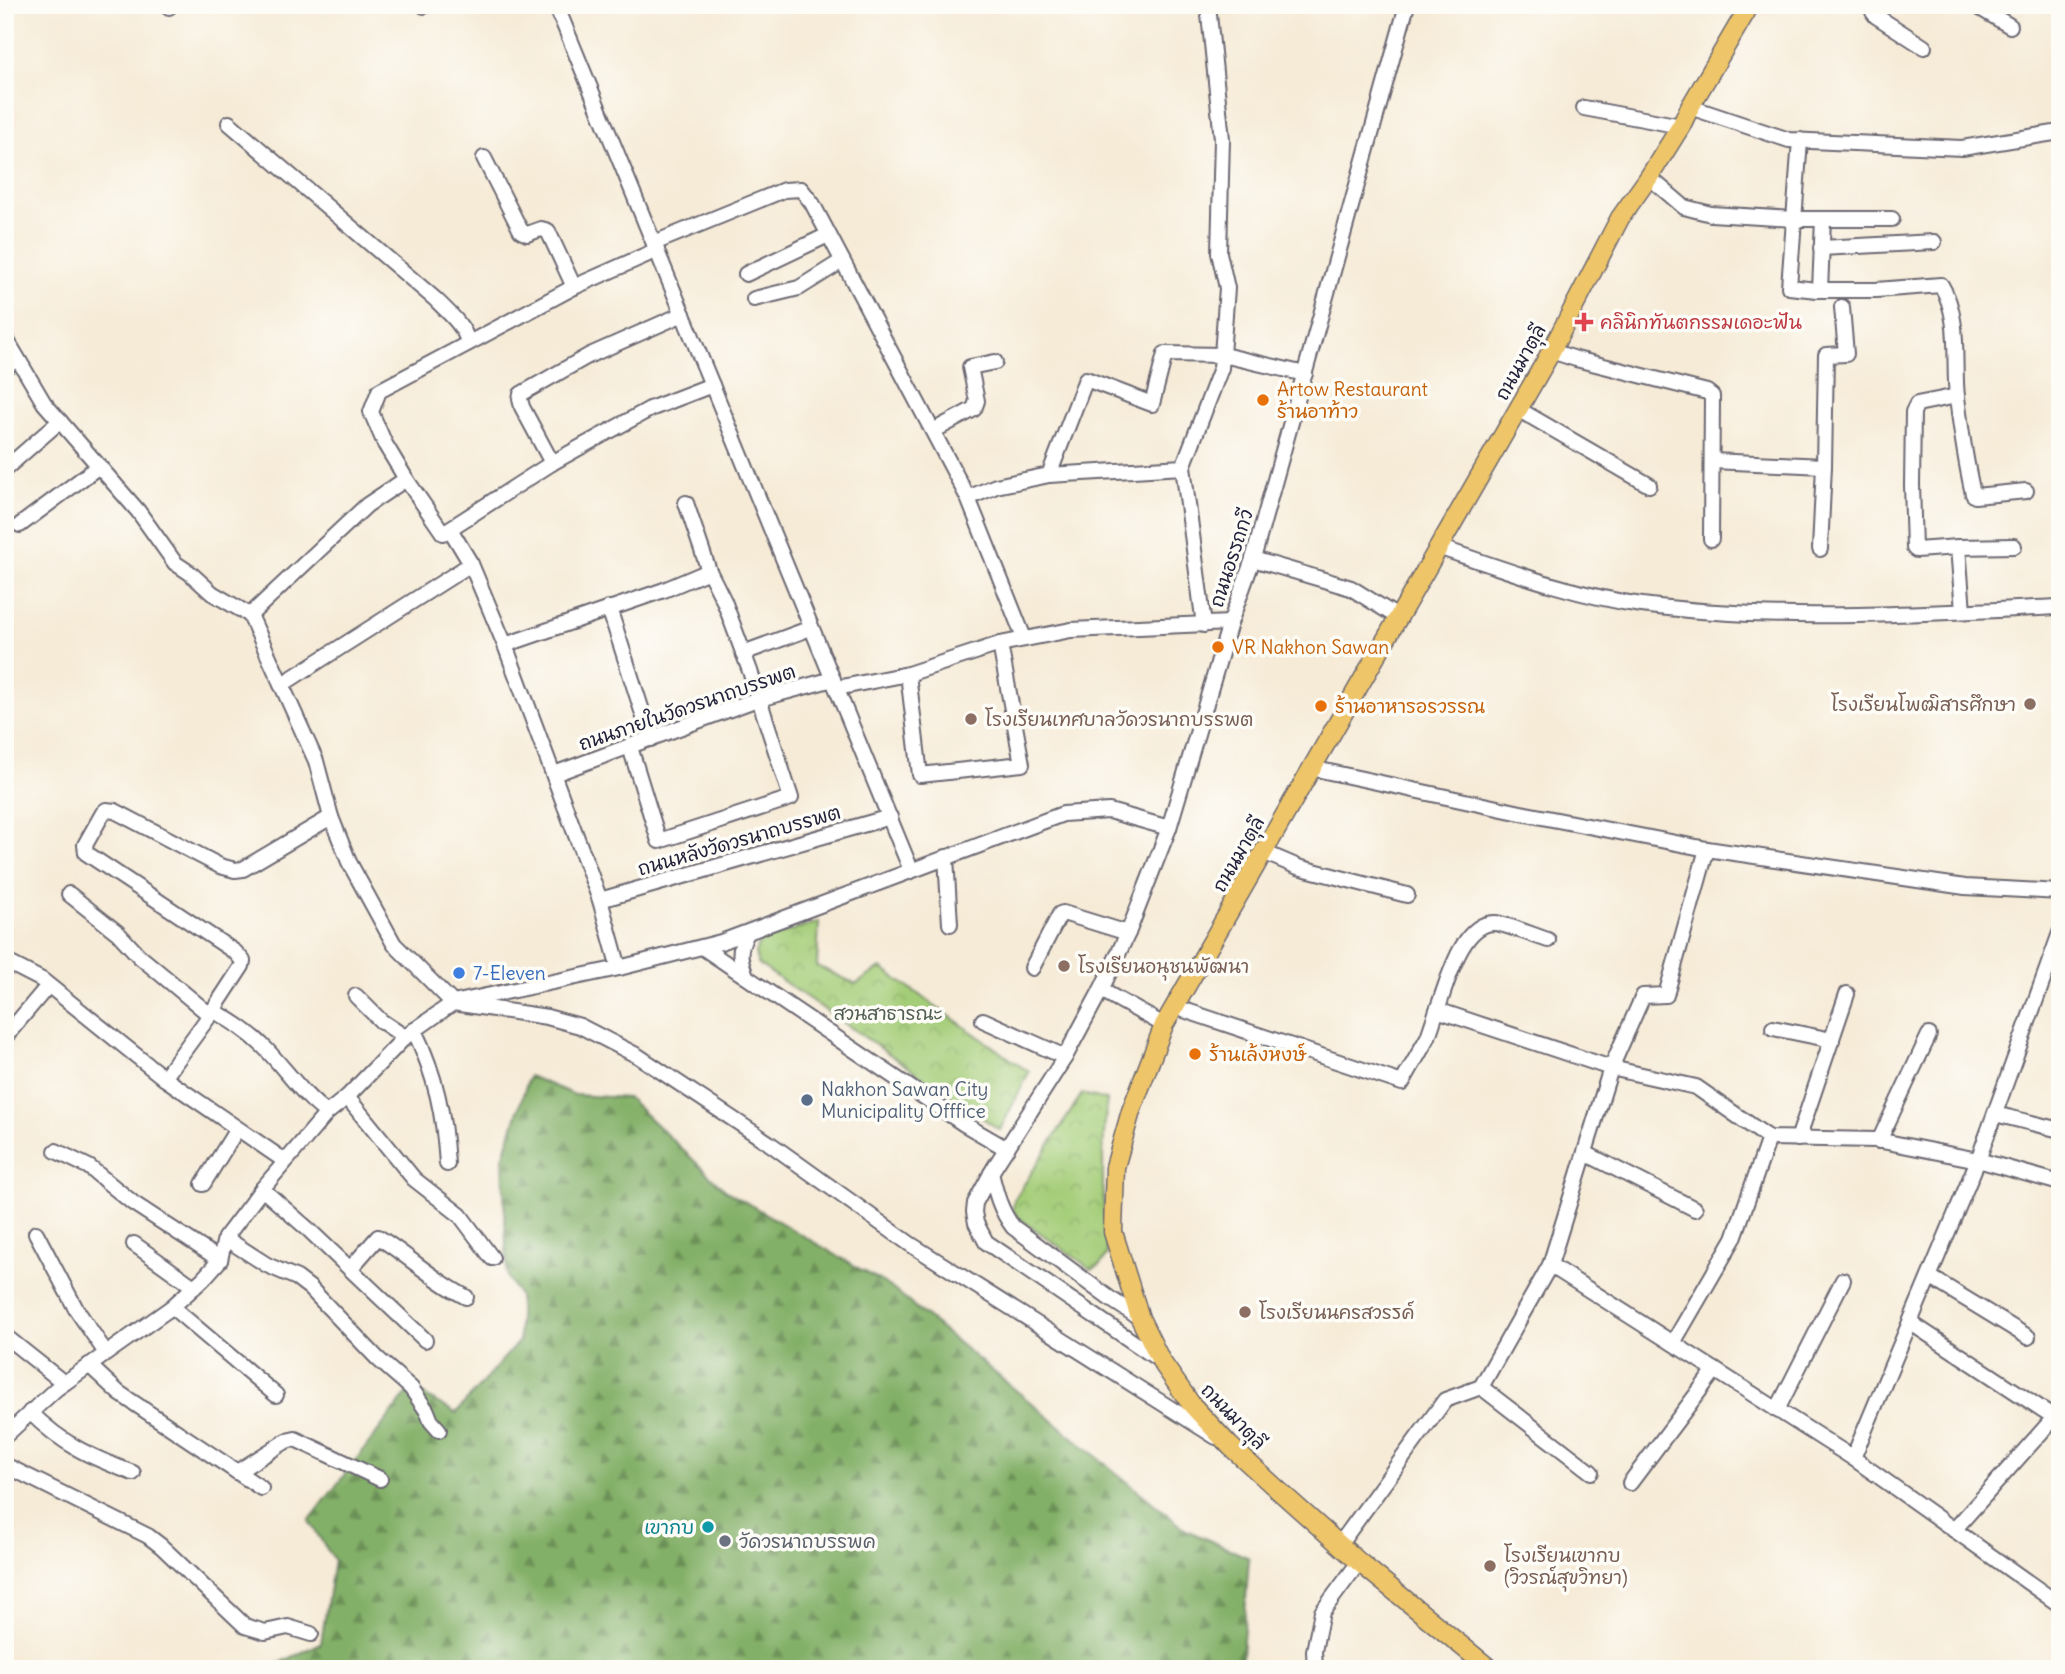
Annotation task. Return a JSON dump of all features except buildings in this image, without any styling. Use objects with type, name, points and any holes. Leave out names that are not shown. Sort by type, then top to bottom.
[{"type":"main road","name":"ถนนมาตุลี","points":[[1490,1669],[1339,1545],[1230,1446],[1191,1404],[1161,1362],[1140,1318],[1113,1232],[1115,1167],[1131,1111],[1164,1025],[1551,351],[1620,218],[1681,126],[1750,5]]},
{"type":"street","points":[[556,5],[911,870]]},
{"type":"street","points":[[1204,625],[1184,467],[1221,368],[1227,288],[1219,253],[1222,139],[1208,5]]},
{"type":"street","name":"ถนนอรรถกวี","points":[[1161,1362],[986,1242],[980,1233],[974,1212],[975,1203],[991,1173],[1065,1057],[1101,990],[1128,933],[1169,828],[1230,624],[1253,559],[1407,5]]},
{"type":"street","points":[[1874,5],[1873,12],[1876,16],[1924,47]]},
{"type":"street","points":[[1975,5],[2010,26]]},
{"type":"street","points":[[1690,107],[1788,140],[1962,148],[2060,132]]},
{"type":"street","points":[[1584,108],[1681,126]]},
{"type":"street","points":[[229,123],[435,299],[454,318],[468,337],[468,343]]},
{"type":"street","points":[[1800,140],[1788,285],[1790,288],[1820,290],[1876,290],[1941,285],[1950,304],[1957,396],[1973,494],[1975,496],[2026,491]]},
{"type":"street","points":[[484,158],[521,231],[527,234],[541,229],[548,231],[574,287]]},
{"type":"street","points":[[1649,177],[1684,207],[1710,214],[1794,219],[1892,219]]},
{"type":"street","points":[[712,385],[650,409],[552,463],[443,533],[384,444],[371,412],[379,391],[574,287],[655,246],[784,190],[801,189],[812,203],[968,498],[1024,638]]},
{"type":"street","points":[[1820,290],[1823,219]]},
{"type":"street","points":[[746,274],[828,235]]},
{"type":"street","points":[[1821,248],[1934,242]]},
{"type":"street","points":[[754,299],[799,288],[842,261]]},
{"type":"street","points":[[1820,549],[1826,355],[1846,354],[1842,307]]},
{"type":"street","points":[[552,463],[522,407],[521,394],[588,356],[683,314]]},
{"type":"street","points":[[5,337],[44,403],[138,511],[175,563],[212,593],[250,615],[316,761],[331,817],[349,862],[394,944],[453,1003],[547,1017],[580,1026],[638,1056],[769,1143],[910,1244],[1230,1446]]},
{"type":"street","points":[[1551,351],[1707,392],[1713,399],[1711,539]]},
{"type":"street","points":[[1049,475],[1086,379],[1152,404],[1165,354],[1223,355],[1305,374]]},
{"type":"street","points":[[5,368],[17,358]]},
{"type":"street","points":[[933,431],[975,409],[977,401],[970,368],[995,362]]},
{"type":"street","points":[[1957,396],[1917,404],[1913,412],[1914,548],[2014,546]]},
{"type":"street","points":[[1518,409],[1649,485]]},
{"type":"street","points":[[5,469],[60,421]]},
{"type":"street","points":[[1712,461],[1824,466]]},
{"type":"street","points":[[20,526],[99,466]]},
{"type":"street","points":[[968,498],[996,486],[1049,475],[1184,467]]},
{"type":"street","points":[[250,615],[367,505],[406,479]]},
{"type":"street","points":[[629,747],[659,841],[790,798],[743,653],[724,601],[709,571],[686,503]]},
{"type":"street","points":[[450,529],[471,564],[505,645],[600,900],[619,968]]},
{"type":"street","points":[[1438,547],[1519,575],[1599,597],[1640,605],[1758,615],[1878,615],[2060,607]]},
{"type":"street","points":[[1958,547],[1963,611]]},
{"type":"street","points":[[1253,559],[1351,588],[1399,618]]},
{"type":"street","points":[[281,685],[471,564]]},
{"type":"street","points":[[505,645],[664,590],[709,571]]},
{"type":"street","points":[[609,608],[651,739]]},
{"type":"street","name":"ถนนภายในวัดวรนาถบรรพต","points":[[554,774],[757,700],[835,683],[908,674],[1000,643],[1071,630],[1230,624]]},
{"type":"street","points":[[743,653],[803,631]]},
{"type":"street","points":[[908,674],[920,775],[1022,764],[1000,643]]},
{"type":"street","points":[[1311,768],[1707,849],[1965,887],[2060,892]]},
{"type":"street","points":[[164,1078],[212,1012],[243,966],[243,961],[235,952],[86,853],[85,845],[103,813],[115,811],[220,866],[235,870],[243,869],[331,817]]},
{"type":"street","points":[[5,1436],[64,1383],[172,1307],[194,1287],[220,1260],[225,1238],[262,1189],[327,1114],[410,1034],[453,1003],[619,968],[702,947],[747,933],[1063,814],[1108,811],[1169,828]]},
{"type":"street","name":"ถนนหลังวัดวรนาถบรรพต","points":[[600,900],[890,817]]},
{"type":"street","points":[[1339,1545],[1446,1400],[1481,1387],[1550,1265],[1611,1068],[1643,996],[1666,995],[1707,849]]},
{"type":"street","points":[[1263,852],[1298,867],[1407,895]]},
{"type":"street","points":[[946,857],[950,924]]},
{"type":"street","points":[[69,894],[118,933],[139,956],[212,1012],[243,1027],[314,1104],[327,1114]]},
{"type":"street","points":[[1032,968],[1060,914],[1128,933]]},
{"type":"street","points":[[1175,1007],[1402,1083],[1428,1037],[1462,945],[1478,929],[1494,923],[1548,940]]},
{"type":"street","points":[[746,976],[740,960],[740,947],[747,933]]},
{"type":"street","points":[[1853,1458],[1978,1160],[2060,933]]},
{"type":"street","points":[[702,947],[964,1124],[1007,1149]]},
{"type":"street","points":[[5,961],[41,981],[164,1078],[285,1161]]},
{"type":"street","points":[[535,986],[528,995],[529,1006],[547,1017]]},
{"type":"street","points":[[5,1037],[47,987]]},
{"type":"street","points":[[1101,990],[1164,1025]]},
{"type":"street","points":[[1798,1139],[1847,994]]},
{"type":"street","points":[[356,996],[381,1021],[410,1034],[424,1051],[440,1098],[447,1164]]},
{"type":"street","points":[[1437,1010],[1611,1068],[1696,1087],[1769,1138],[1880,1141],[1978,1160],[2060,1183]]},
{"type":"street","points":[[984,1020],[1065,1057]]},
{"type":"street","points":[[1773,1028],[1832,1040]]},
{"type":"street","points":[[1880,1141],[1929,1035]]},
{"type":"street","points":[[347,1097],[414,1179],[460,1215],[492,1258]]},
{"type":"street","points":[[1995,1114],[2060,1130]]},
{"type":"street","points":[[202,1184],[237,1129]]},
{"type":"street","points":[[1673,1343],[1734,1238],[1769,1138]]},
{"type":"street","points":[[56,1151],[89,1167],[133,1203],[220,1260]]},
{"type":"street","points":[[1585,1153],[1695,1209]]},
{"type":"street","points":[[991,1173],[1004,1216],[1013,1227],[1140,1318]]},
{"type":"street","points":[[262,1189],[425,1340]]},
{"type":"street","points":[[36,1233],[76,1309],[106,1353]]},
{"type":"street","points":[[350,1269],[378,1237],[447,1287],[466,1297]]},
{"type":"street","points":[[225,1238],[310,1288],[378,1359],[411,1388],[439,1430]]},
{"type":"street","points":[[134,1244],[194,1287]]},
{"type":"street","points":[[1550,1265],[1853,1458],[2060,1605]]},
{"type":"street","points":[[1930,1277],[2028,1336]]},
{"type":"street","points":[[1777,1409],[1843,1280]]},
{"type":"street","points":[[172,1307],[276,1395]]},
{"type":"street","points":[[1911,1323],[2057,1414],[1954,1530]]},
{"type":"street","points":[[5,1336],[64,1383]]},
{"type":"street","points":[[89,1366],[119,1393],[261,1488]]},
{"type":"street","points":[[1630,1483],[1715,1370]]},
{"type":"street","points":[[1481,1387],[1591,1472]]},
{"type":"street","points":[[30,1412],[78,1450],[133,1473]]},
{"type":"street","points":[[237,1472],[286,1441],[295,1439],[380,1479]]},
{"type":"street","points":[[5,1465],[148,1536],[245,1626],[265,1632],[288,1627],[311,1634]]},
{"type":"street","points":[[1315,1669],[1314,1651],[1322,1612],[1359,1562]]},
{"type":"green space","name":"สวนสาธารณะ","points":[[819,922],[817,966],[856,984],[881,968],[1029,1072],[1000,1130],[758,964],[755,953],[760,941]]},
{"type":"green space","points":[[529,1076],[575,1095],[628,1098],[725,1190],[889,1286],[1186,1530],[1249,1558],[1241,1669],[268,1669],[321,1643],[334,1560],[309,1521],[411,1388],[456,1413],[519,1341],[519,1296],[507,1276],[503,1158]]},
{"type":"green space","points":[[1082,1094],[1107,1100],[1103,1177],[1107,1254],[1101,1264],[1091,1269],[1019,1218],[1013,1210],[1014,1200]]},
{"type":"place","name":"คลินิกทันตกรรมเดอะฟัน","points":[[1584,322]]},
{"type":"place","name":"Artow Restaurant ร้านอาท้าว","points":[[1263,400]]},
{"type":"place","name":"VR Nakhon Sawan","points":[[1218,647]]},
{"type":"place","name":"โรงเรียนโพฒิสารศึกษา","points":[[2030,704]]},
{"type":"place","name":"ร้านอาหารอรวรรณ","points":[[1321,706]]},
{"type":"place","name":"โรงเรียนเทศบาลวัดวรนาถบรรพต","points":[[971,719]]},
{"type":"place","name":"โรงเรียนอนุชนพัฒนา","points":[[1064,966]]},
{"type":"place","name":"7-Eleven","points":[[459,973]]},
{"type":"place","name":"ร้านเล้งหงษ์","points":[[1195,1054]]},
{"type":"place","name":"Nakhon Sawan City Municipality Offfice","points":[[807,1100]]},
{"type":"place","name":"โรงเรียนนครสวรรค์","points":[[1245,1312]]},
{"type":"place","name":"เขากบ","points":[[708,1527]]},
{"type":"place","name":"วัดวรนาถบรรพค","points":[[725,1541]]},
{"type":"place","name":"โรงเรียนเขากบ (วิวรณ์สุขวิทยา)","points":[[1490,1566]]}]
